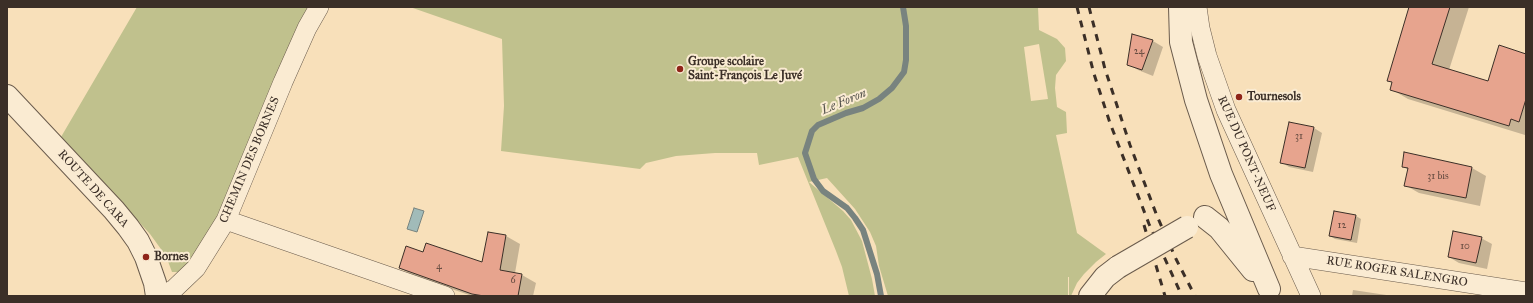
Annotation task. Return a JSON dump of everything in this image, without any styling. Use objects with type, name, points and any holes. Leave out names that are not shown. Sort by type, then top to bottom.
[{"type":"street","name":"CHEMIN DES BORNES","points":[[158,296],[173,290],[196,268],[226,220],[283,82],[319,7]]},
{"type":"street","name":"RUE DU PONT-NEUF","points":[[1180,7],[1181,42],[1188,73],[1220,174]]},
{"type":"street","name":"RUE DU PONT-NEUF","points":[[1197,7],[1202,37],[1220,96],[1311,296]]},
{"type":"street","name":"ROUTE DE CARA","points":[[7,96],[128,227],[146,256],[158,296]]},
{"type":"street","points":[[1090,296],[1105,277],[1118,267],[1196,222],[1216,207],[1221,198],[1222,184],[1220,174]]},
{"type":"street","points":[[1220,174],[1271,292]]},
{"type":"street","points":[[226,220],[445,296]]},
{"type":"street","points":[[1196,222],[1223,233],[1271,292]]},
{"type":"street","name":"RUE ROGER SALENGRO","points":[[1292,256],[1526,292]]},
{"type":"green space","points":[[137,7],[311,7],[220,217],[185,269],[178,272],[172,272],[166,256],[150,234],[61,137]]},
{"type":"green space","points":[[410,7],[1038,7],[1039,30],[1057,39],[1065,48],[1066,61],[1056,75],[1055,88],[1057,107],[1066,112],[1067,133],[1056,135],[1077,233],[1106,254],[1084,274],[1077,283],[1071,296],[1069,296],[1068,277],[1068,296],[888,296],[879,266],[876,246],[870,232],[855,209],[827,178],[809,182],[843,211],[851,220],[862,241],[875,296],[849,296],[842,267],[798,157],[759,165],[757,153],[715,153],[676,156],[646,163],[640,169],[501,151],[504,106],[502,39]],"holes":[[[1039,44],[1048,99],[1031,101],[1024,47]]]},
{"type":"water","points":[[414,208],[424,211],[417,232],[407,229]]},
{"type":"building","points":[[1409,7],[1450,7],[1432,64],[1488,81],[1499,45],[1526,54],[1526,99],[1519,122],[1511,119],[1509,126],[1390,90],[1392,82],[1387,81]]},
{"type":"building","points":[[1132,34],[1153,40],[1142,70],[1127,65]]},
{"type":"building","points":[[1289,122],[1314,127],[1305,168],[1280,163]]},
{"type":"building","points":[[1404,152],[1472,167],[1466,198],[1404,186],[1408,168],[1402,167]]},
{"type":"building","points":[[1334,211],[1356,215],[1351,240],[1329,236]]},
{"type":"building","points":[[1453,231],[1482,237],[1476,263],[1448,257]]},
{"type":"building","points":[[488,232],[506,235],[500,270],[522,274],[518,296],[484,296],[472,294],[399,268],[406,246],[423,252],[426,243],[482,262]]},
{"type":"waterway","name":"Le Foron","points":[[881,296],[877,274],[863,230],[847,208],[823,191],[814,179],[805,153],[812,131],[818,125],[846,113],[863,108],[879,99],[892,88],[904,72],[906,60],[906,26],[903,7]]},
{"type":"railway","points":[[1077,7],[1094,74],[1110,123],[1149,224],[1182,296]]},
{"type":"railway","points":[[1089,7],[1105,69],[1130,145],[1157,216],[1176,259],[1195,296]]},
{"type":"railway","points":[[1144,225],[1165,296]]},
{"type":"place","name":"Groupe scolaire Saint-François Le Juvé","points":[[680,69]]},
{"type":"place","name":"Tournesols","points":[[1239,97]]},
{"type":"place","name":"Bornes","points":[[146,257]]}]
